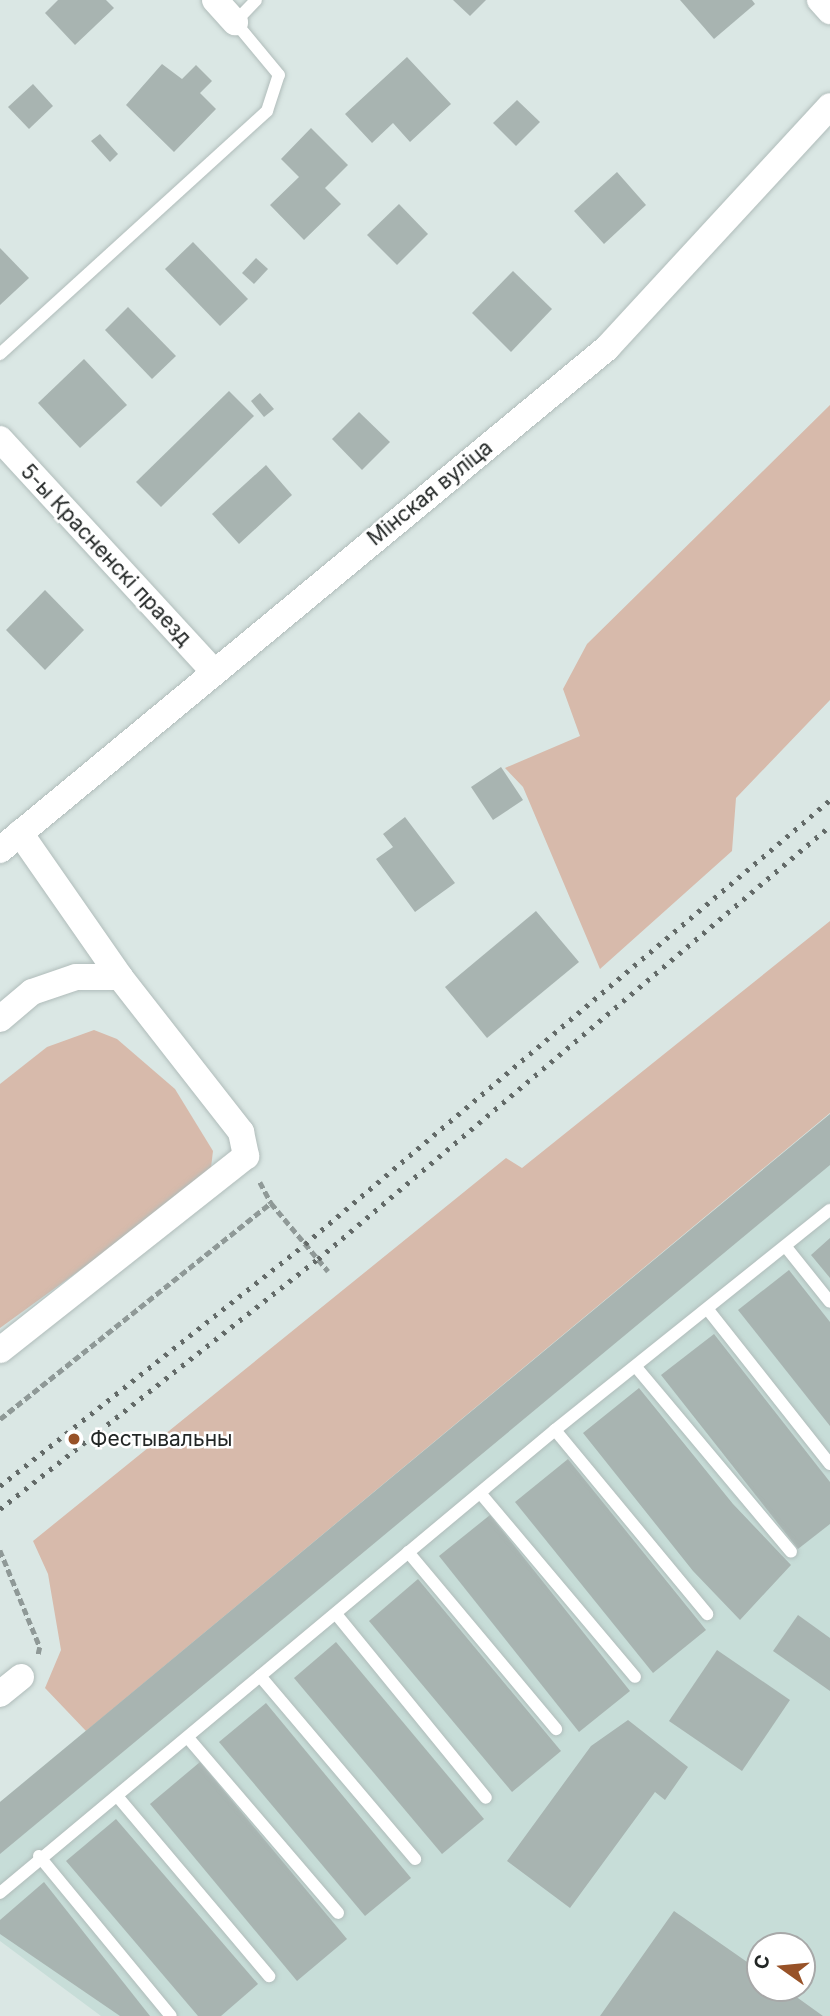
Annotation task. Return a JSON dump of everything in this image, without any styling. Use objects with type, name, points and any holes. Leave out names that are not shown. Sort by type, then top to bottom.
[{"type":"street","points":[[215,0],[235,22]]},
{"type":"street","points":[[820,0],[830,10]]},
{"type":"street","name":"Мінская вуліца","points":[[10,841],[607,348],[830,106]]},
{"type":"street","name":"5-ы Красненскі праезд","points":[[0,439],[213,671]]},
{"type":"street","points":[[0,1350],[246,1156],[241,1132],[120,976],[10,841]]},
{"type":"street","points":[[0,1019],[32,992],[76,977],[120,976]]},
{"type":"street","points":[[0,1693],[21,1677]]},
{"type":"lane","points":[[0,354],[267,111],[279,75],[235,22],[256,0]]},
{"type":"lane","points":[[0,1892],[38,1856],[189,1739],[260,1676],[555,1430],[709,1311],[830,1210]]},
{"type":"lane","points":[[786,1247],[830,1302]]},
{"type":"lane","points":[[709,1311],[830,1464]]},
{"type":"lane","points":[[636,1367],[791,1552]]},
{"type":"lane","points":[[555,1430],[707,1614]]},
{"type":"lane","points":[[481,1494],[635,1677]]},
{"type":"lane","points":[[408,1552],[556,1729]]},
{"type":"lane","points":[[336,1614],[486,1798]]},
{"type":"lane","points":[[260,1676],[415,1859]]},
{"type":"lane","points":[[189,1739],[338,1913]]},
{"type":"lane","points":[[117,1796],[269,1976]]},
{"type":"lane","points":[[38,1856],[171,2016]]},
{"type":"path","points":[[0,1419],[271,1203],[328,1271]]},
{"type":"path","points":[[0,1550],[40,1647],[35,1667],[21,1677]]},
{"type":"shaded area","points":[[830,405],[830,700],[736,798],[732,851],[600,969],[523,787],[505,768],[580,736],[563,689],[587,644]]},
{"type":"shaded area","points":[[830,921],[830,1113],[86,1731],[45,1688],[61,1650],[48,1574],[33,1541],[506,1158],[522,1168]]},
{"type":"shaded area","points":[[94,1030],[117,1039],[175,1089],[213,1151],[210,1176],[0,1328],[0,1084],[47,1047]]},
{"type":"shaded area","points":[[830,1114],[830,2016],[101,2016],[0,1941],[0,1802]]},
{"type":"building","points":[[58,0],[106,0],[114,8],[75,45],[45,13]]},
{"type":"building","points":[[453,0],[486,0],[470,16]]},
{"type":"building","points":[[680,0],[752,0],[755,4],[714,39]]},
{"type":"building","points":[[407,57],[451,104],[410,142],[393,123],[372,143],[345,114]]},
{"type":"building","points":[[162,64],[182,79],[196,65],[212,81],[200,93],[216,109],[174,152],[126,105]]},
{"type":"building","points":[[33,84],[53,106],[29,129],[8,107]]},
{"type":"building","points":[[517,100],[540,122],[516,146],[493,123]]},
{"type":"building","points":[[311,128],[348,165],[325,188],[341,204],[304,240],[270,205],[299,177],[281,159]]},
{"type":"building","points":[[100,134],[118,154],[110,162],[91,141]]},
{"type":"building","points":[[617,172],[646,205],[604,244],[574,211]]},
{"type":"building","points":[[399,204],[428,234],[397,265],[367,235]]},
{"type":"building","points":[[193,242],[248,299],[220,326],[165,269]]},
{"type":"building","points":[[0,248],[29,278],[0,305]]},
{"type":"building","points":[[256,258],[268,269],[254,284],[242,273]]},
{"type":"building","points":[[513,271],[552,309],[511,352],[472,313]]},
{"type":"building","points":[[128,307],[176,356],[152,379],[105,330]]},
{"type":"building","points":[[84,359],[127,405],[80,448],[38,403]]},
{"type":"building","points":[[229,391],[254,416],[161,507],[136,482]]},
{"type":"building","points":[[260,393],[274,409],[264,417],[251,401]]},
{"type":"building","points":[[359,412],[390,442],[362,470],[332,439]]},
{"type":"building","points":[[266,465],[292,495],[239,544],[212,514]]},
{"type":"building","points":[[45,590],[84,630],[45,670],[6,630]]},
{"type":"building","points":[[501,767],[523,800],[493,820],[471,787]]},
{"type":"building","points":[[405,817],[455,883],[415,912],[376,859],[393,847],[383,834]]},
{"type":"building","points":[[536,911],[579,962],[487,1038],[445,987]]},
{"type":"building","points":[[830,1114],[830,1165],[0,1854],[0,1802]]},
{"type":"building","points":[[830,1238],[830,1278],[811,1255]]},
{"type":"building","points":[[789,1270],[830,1322],[830,1426],[738,1310]]},
{"type":"building","points":[[714,1334],[830,1482],[830,1524],[798,1549],[661,1375]]},
{"type":"building","points":[[639,1388],[733,1504],[791,1565],[740,1620],[693,1571],[583,1433]]},
{"type":"building","points":[[568,1459],[706,1630],[653,1673],[515,1502]]},
{"type":"building","points":[[490,1515],[630,1691],[579,1732],[439,1556]]},
{"type":"building","points":[[418,1579],[561,1751],[512,1792],[369,1621]]},
{"type":"building","points":[[798,1615],[830,1638],[830,1691],[773,1651]]},
{"type":"building","points":[[336,1642],[484,1819],[442,1854],[294,1678]]},
{"type":"building","points":[[717,1650],[790,1700],[742,1771],[669,1721]]},
{"type":"building","points":[[266,1703],[411,1878],[365,1916],[219,1742]]},
{"type":"building","points":[[628,1720],[688,1767],[665,1800],[655,1792],[570,1908],[507,1861],[591,1746]]},
{"type":"building","points":[[200,1762],[347,1939],[297,1981],[150,1804]]},
{"type":"building","points":[[116,1819],[258,1984],[221,2016],[198,2016],[66,1861]]},
{"type":"building","points":[[44,1882],[150,2016],[120,2016],[0,1934],[0,1920]]},
{"type":"building","points":[[674,1911],[746,1961],[746,2002],[804,2002],[823,2016],[600,2016]]},
{"type":"railway","points":[[0,1486],[305,1244],[830,800]]},
{"type":"railway","points":[[0,1509],[318,1259],[830,826]]},
{"type":"place","name":"Фестывальны","points":[[74,1439]]}]
